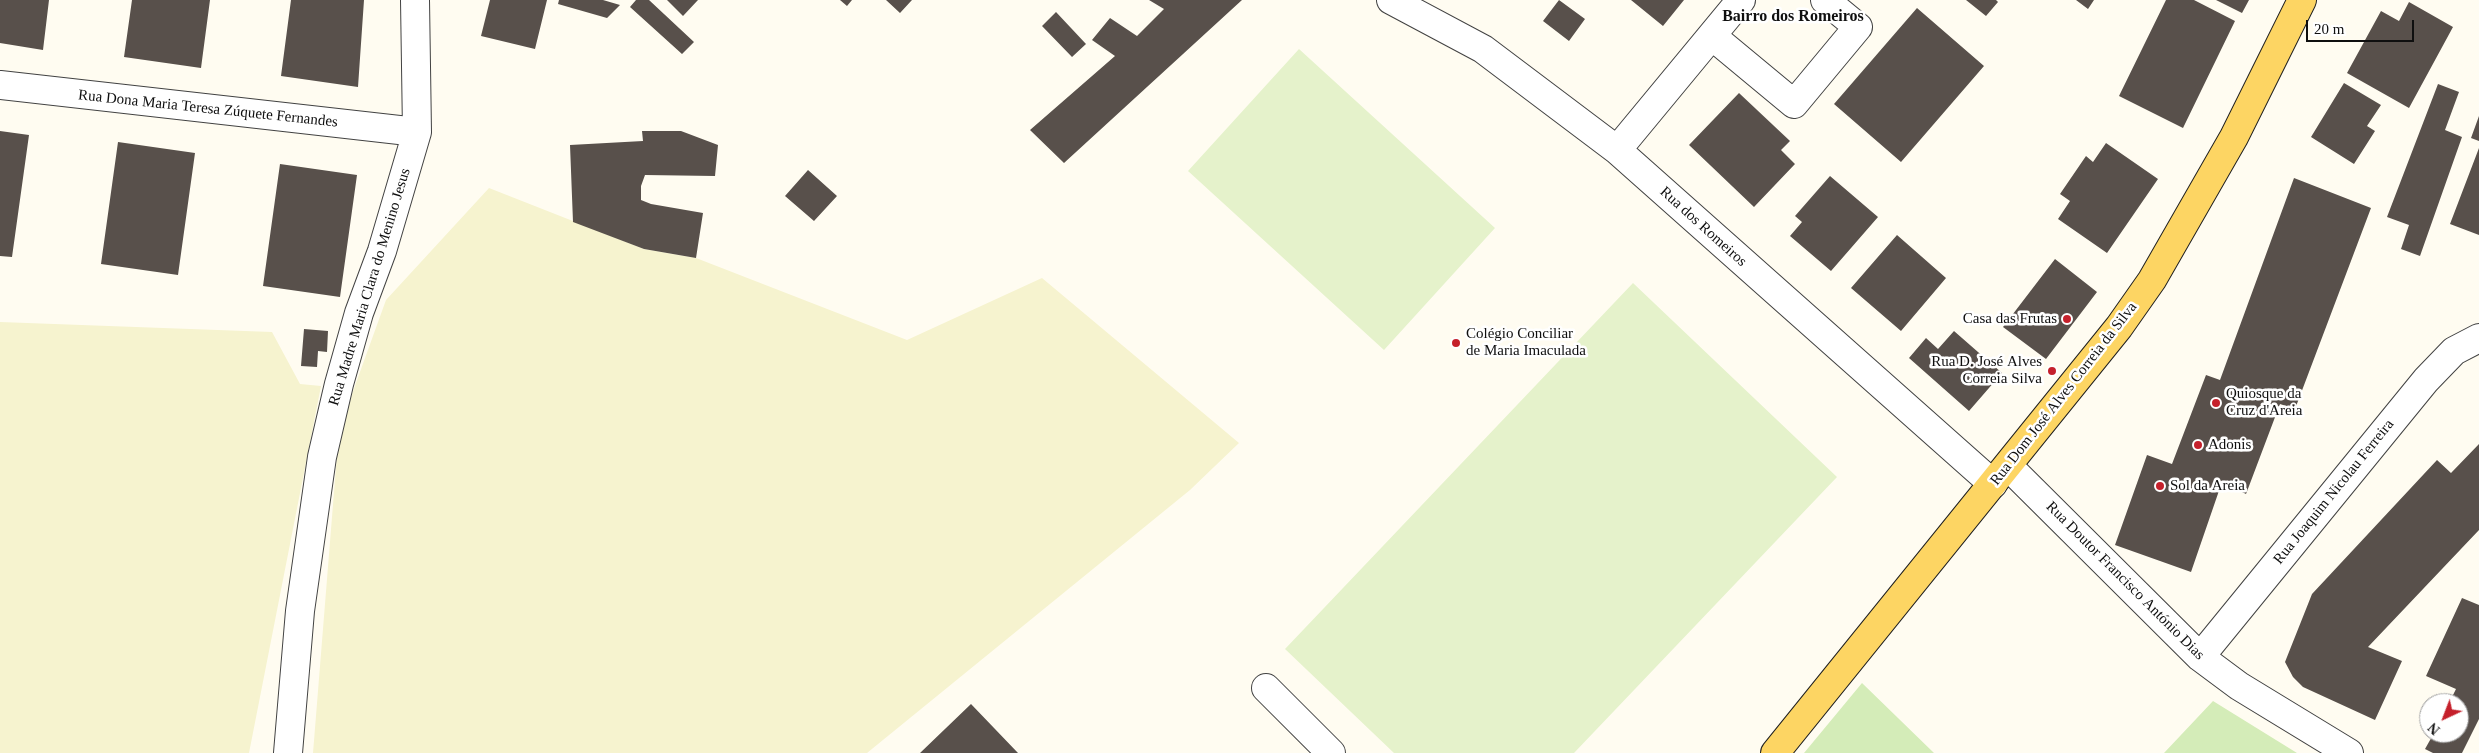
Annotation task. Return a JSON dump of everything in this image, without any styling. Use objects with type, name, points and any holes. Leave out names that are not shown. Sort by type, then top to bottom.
[{"type":"main road","name":"Rua Dom José Alves Correia da Silva","points":[[1775,753],[2119,327],[2152,280],[2234,137],[2302,0]]},
{"type":"street","name":"Rua Madre Maria Clara do Menino Jesus","points":[[288,753],[300,611],[322,457],[339,384],[359,313],[382,251],[417,132],[415,0]]},
{"type":"street","name":"Rua dos Romeiros","points":[[1391,0],[1483,49],[1617,150],[2001,475]]},
{"type":"street","points":[[1617,150],[1741,0]]},
{"type":"street","points":[[1712,36],[1794,104],[1858,27],[1825,0]]},
{"type":"street","name":"Rua Dona Maria Teresa Zúquete Fernandes","points":[[0,85],[417,132]]},
{"type":"street","name":"Rua Joaquim Nicolau Ferreira","points":[[2200,657],[2426,380],[2454,351],[2479,338]]},
{"type":"street","name":"Rua Doutor Francisco António Dias","points":[[2001,475],[2200,657],[2239,686],[2349,753]]},
{"type":"street","points":[[1266,688],[1331,753]]},
{"type":"shaded area","points":[[489,188],[644,249],[696,258],[907,340],[1042,278],[1239,443],[1190,490],[867,753],[313,753],[339,430],[386,300]]},
{"type":"shaded area","points":[[0,322],[272,332],[300,384],[321,386],[249,753],[0,753]]},
{"type":"green space","points":[[1299,49],[1495,228],[1384,350],[1188,171]]},
{"type":"green space","points":[[1633,283],[1837,477],[1574,753],[1394,753],[1285,649]]},
{"type":"green space","points":[[1862,683],[1934,753],[1804,753]]},
{"type":"green space","points":[[2213,701],[2297,753],[2164,753]]},
{"type":"building","points":[[0,0],[49,0],[43,50],[0,43]]},
{"type":"building","points":[[132,0],[210,0],[201,68],[124,57]]},
{"type":"building","points":[[291,0],[364,0],[358,87],[281,76]]},
{"type":"building","points":[[490,0],[547,0],[535,49],[481,36]]},
{"type":"building","points":[[559,0],[603,0],[620,5],[607,18],[558,4]]},
{"type":"building","points":[[636,0],[649,0],[694,42],[682,54],[630,7]]},
{"type":"building","points":[[667,0],[698,0],[683,16]]},
{"type":"building","points":[[840,0],[852,0],[847,6]]},
{"type":"building","points":[[886,0],[912,0],[900,13]]},
{"type":"building","points":[[1149,0],[1242,0],[1064,163],[1030,130],[1115,56],[1092,40],[1110,18],[1137,36],[1164,9]]},
{"type":"building","points":[[1559,0],[1585,19],[1569,41],[1543,21]]},
{"type":"building","points":[[1631,0],[1684,0],[1663,26]]},
{"type":"building","points":[[1966,0],[1996,0],[1998,2],[1986,16]]},
{"type":"building","points":[[2076,0],[2094,0],[2088,9]]},
{"type":"building","points":[[2166,0],[2194,0],[2235,21],[2183,128],[2119,96]]},
{"type":"building","points":[[2216,0],[2249,0],[2242,13]]},
{"type":"building","points":[[2409,2],[2453,27],[2409,108],[2347,73],[2381,11],[2399,21]]},
{"type":"building","points":[[1917,8],[1984,66],[1901,162],[1834,104]]},
{"type":"building","points":[[1056,12],[1086,44],[1072,57],[1042,26]]},
{"type":"building","points":[[2344,83],[2381,105],[2367,126],[2375,131],[2354,164],[2311,137]]},
{"type":"building","points":[[2438,84],[2459,92],[2445,130],[2462,137],[2420,256],[2401,249],[2409,225],[2387,217]]},
{"type":"building","points":[[1739,93],[1790,141],[1781,150],[1795,164],[1754,207],[1689,145]]},
{"type":"building","points":[[2479,116],[2479,141],[2471,138]]},
{"type":"building","points":[[0,131],[29,135],[12,257],[0,256]]},
{"type":"building","points":[[642,131],[681,131],[718,145],[715,176],[645,175],[641,186],[641,200],[651,204],[703,213],[696,258],[644,249],[573,222],[570,145],[643,141]]},
{"type":"building","points":[[118,142],[195,153],[178,275],[101,264]]},
{"type":"building","points":[[2106,143],[2158,179],[2107,253],[2058,219],[2070,201],[2060,194],[2086,156],[2093,162]]},
{"type":"building","points":[[2479,148],[2479,235],[2450,224]]},
{"type":"building","points":[[280,164],[357,175],[340,297],[263,286]]},
{"type":"building","points":[[808,170],[837,196],[814,221],[785,196]]},
{"type":"building","points":[[1830,176],[1878,217],[1831,271],[1790,236],[1802,222],[1795,216]]},
{"type":"building","points":[[2294,178],[2371,208],[2295,409],[2280,404],[2246,494],[2222,482],[2191,572],[2115,545],[2147,455],[2172,464],[2206,375],[2220,380]]},
{"type":"building","points":[[1897,235],[1946,278],[1901,331],[1851,288]]},
{"type":"building","points":[[2055,259],[2097,292],[2046,359],[2003,327]]},
{"type":"building","points":[[304,329],[328,331],[327,352],[318,351],[317,367],[301,366]]},
{"type":"building","points":[[1954,331],[2002,373],[1969,411],[1909,358],[1926,338],[1938,349]]},
{"type":"building","points":[[2479,444],[2479,530],[2368,647],[2402,661],[2375,720],[2303,687],[2293,677],[2285,662],[2312,594],[2437,460],[2451,473]]},
{"type":"building","points":[[2462,598],[2479,605],[2479,719],[2469,739],[2469,693],[2454,693],[2456,689],[2426,676]]},
{"type":"building","points":[[971,704],[1018,753],[920,753]]},
{"type":"building","points":[[2428,743],[2467,743],[2462,753],[2433,753],[2425,749]]},
{"type":"place","name":"Casa das Frutas","points":[[2067,319]]},
{"type":"place","name":"Colégio Conciliar de Maria Imaculada","points":[[1456,343]]},
{"type":"place","name":"Rua D. José Alves Correia Silva","points":[[2052,371]]},
{"type":"place","name":"Quiosque da Cruz d'Areia","points":[[2216,403]]},
{"type":"place","name":"Adonis","points":[[2198,445]]},
{"type":"place","name":"Sol da Areia","points":[[2160,486]]},
{"type":"district","name":"Bairro dos Romeiros","points":[[1793,17]]}]
